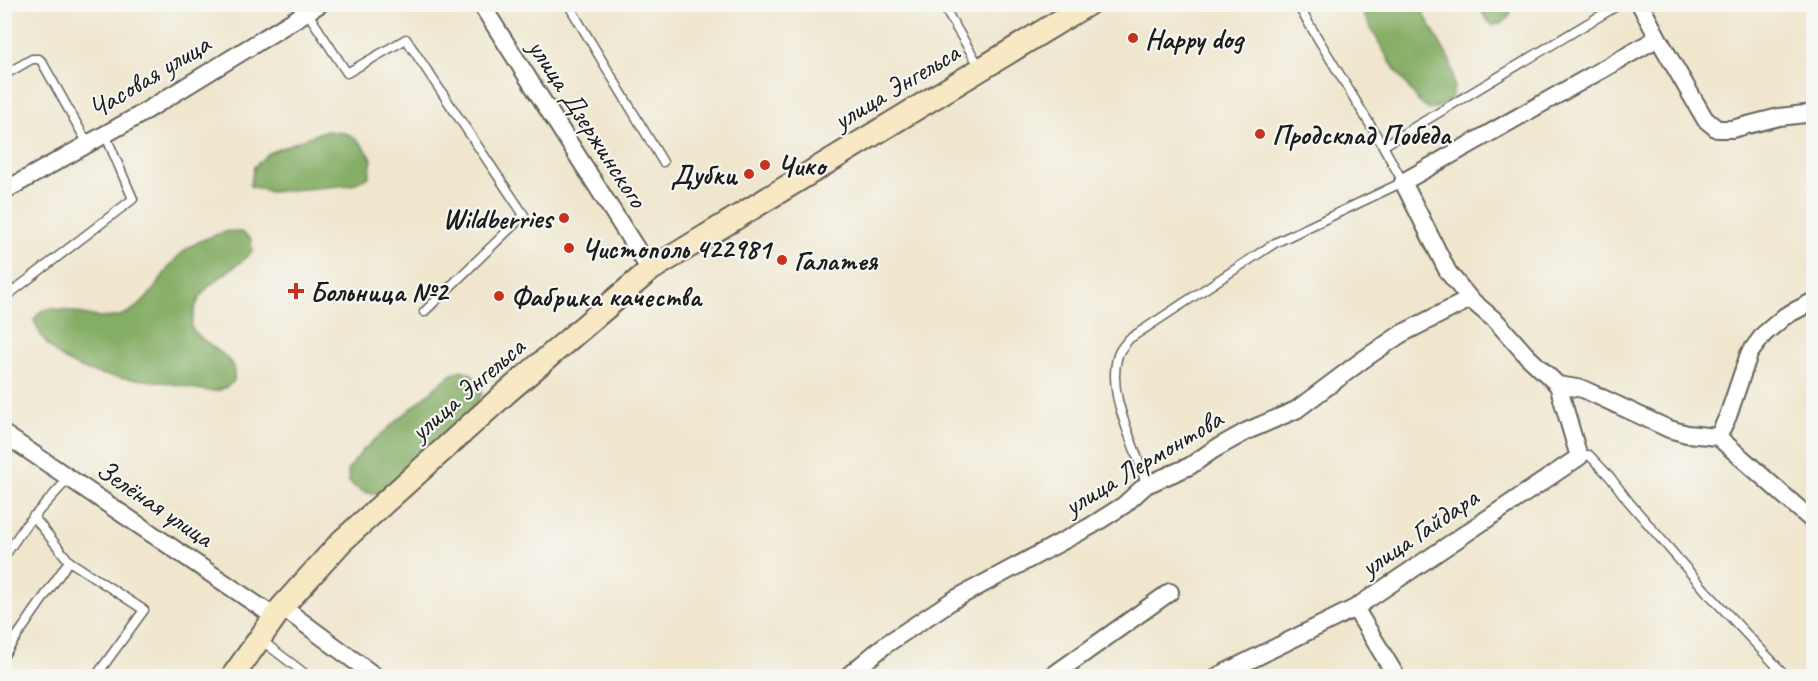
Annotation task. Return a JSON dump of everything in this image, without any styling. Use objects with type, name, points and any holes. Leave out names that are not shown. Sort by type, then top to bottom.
[{"type":"main road","name":"улица Энгельса","points":[[233,676],[279,612],[342,541],[506,393],[650,270],[1088,4]]},
{"type":"street","name":"улица Дзержинского","points":[[481,4],[650,270]]},
{"type":"street","points":[[1641,4],[1705,119],[1717,129],[1732,129],[1779,117],[1814,113]]},
{"type":"street","name":"Часовая улица","points":[[4,191],[105,134],[314,8]]},
{"type":"street","points":[[1579,457],[1558,386],[1497,322],[1470,300],[1448,272],[1403,182],[1658,38]]},
{"type":"street","name":"улица Лермонтова","points":[[848,676],[885,645],[953,600],[1091,526],[1124,505],[1146,484],[1190,466],[1247,430],[1296,410],[1401,334],[1470,300]]},
{"type":"street","points":[[1718,437],[1728,416],[1749,354],[1764,334],[1785,316],[1814,301]]},
{"type":"street","points":[[1558,386],[1583,389],[1669,429],[1688,434],[1718,437],[1814,522]]},
{"type":"street","name":"Зелёная улица","points":[[4,434],[375,676]]},
{"type":"street","name":"улица Гайдара","points":[[1218,676],[1355,608],[1579,457]]},
{"type":"street","points":[[1052,676],[1170,592]]},
{"type":"street","points":[[1355,608],[1390,674]]},
{"type":"lane","points":[[568,4],[663,162]]},
{"type":"lane","points":[[942,4],[981,69]]},
{"type":"lane","points":[[1146,484],[1142,467],[1125,425],[1117,388],[1115,369],[1119,352],[1129,339],[1275,243],[1403,182],[1297,4]]},
{"type":"lane","points":[[1383,146],[1620,4]]},
{"type":"lane","points":[[314,8],[347,73],[406,39],[524,215],[424,312]]},
{"type":"lane","points":[[4,75],[32,59],[39,59],[88,144]]},
{"type":"lane","points":[[4,298],[133,199],[105,134]]},
{"type":"lane","points":[[1579,457],[1588,455],[1610,477],[1706,591],[1786,676]]},
{"type":"lane","points":[[4,557],[33,516],[69,478]]},
{"type":"lane","points":[[33,516],[69,561],[144,610],[96,676]]},
{"type":"lane","points":[[4,655],[69,561]]},
{"type":"lane","points":[[259,639],[308,676]]},
{"type":"green space","points":[[1358,5],[1419,5],[1451,63],[1454,87],[1451,99],[1429,110],[1419,102],[1390,62]]},
{"type":"green space","points":[[1480,5],[1510,5],[1510,16],[1501,24],[1492,25],[1484,16]]},
{"type":"green space","points":[[324,131],[341,132],[358,140],[372,159],[369,177],[351,185],[270,192],[250,186],[254,167],[269,153]]},
{"type":"green space","points":[[228,231],[241,232],[251,239],[252,251],[203,292],[196,305],[191,327],[201,338],[225,356],[233,366],[234,381],[225,388],[214,391],[204,390],[115,377],[90,371],[65,360],[46,343],[39,332],[34,320],[41,311],[48,309],[109,318],[127,313],[142,303],[182,253],[203,240]]},
{"type":"green space","points":[[461,370],[472,374],[482,394],[477,404],[382,492],[364,492],[349,482],[348,470],[363,450],[449,376]]},
{"type":"place","name":"Happy dog","points":[[1133,38]]},
{"type":"place","name":"Продсклад Победа","points":[[1260,134]]},
{"type":"place","name":"Чико","points":[[765,165]]},
{"type":"place","name":"Дубки","points":[[749,174]]},
{"type":"place","name":"Wildberries","points":[[564,218]]},
{"type":"place","name":"Чистополь 422981","points":[[569,248]]},
{"type":"place","name":"Галатея","points":[[782,260]]},
{"type":"place","name":"Больница №2","points":[[296,291]]},
{"type":"place","name":"Фабрика качества","points":[[499,296]]}]
